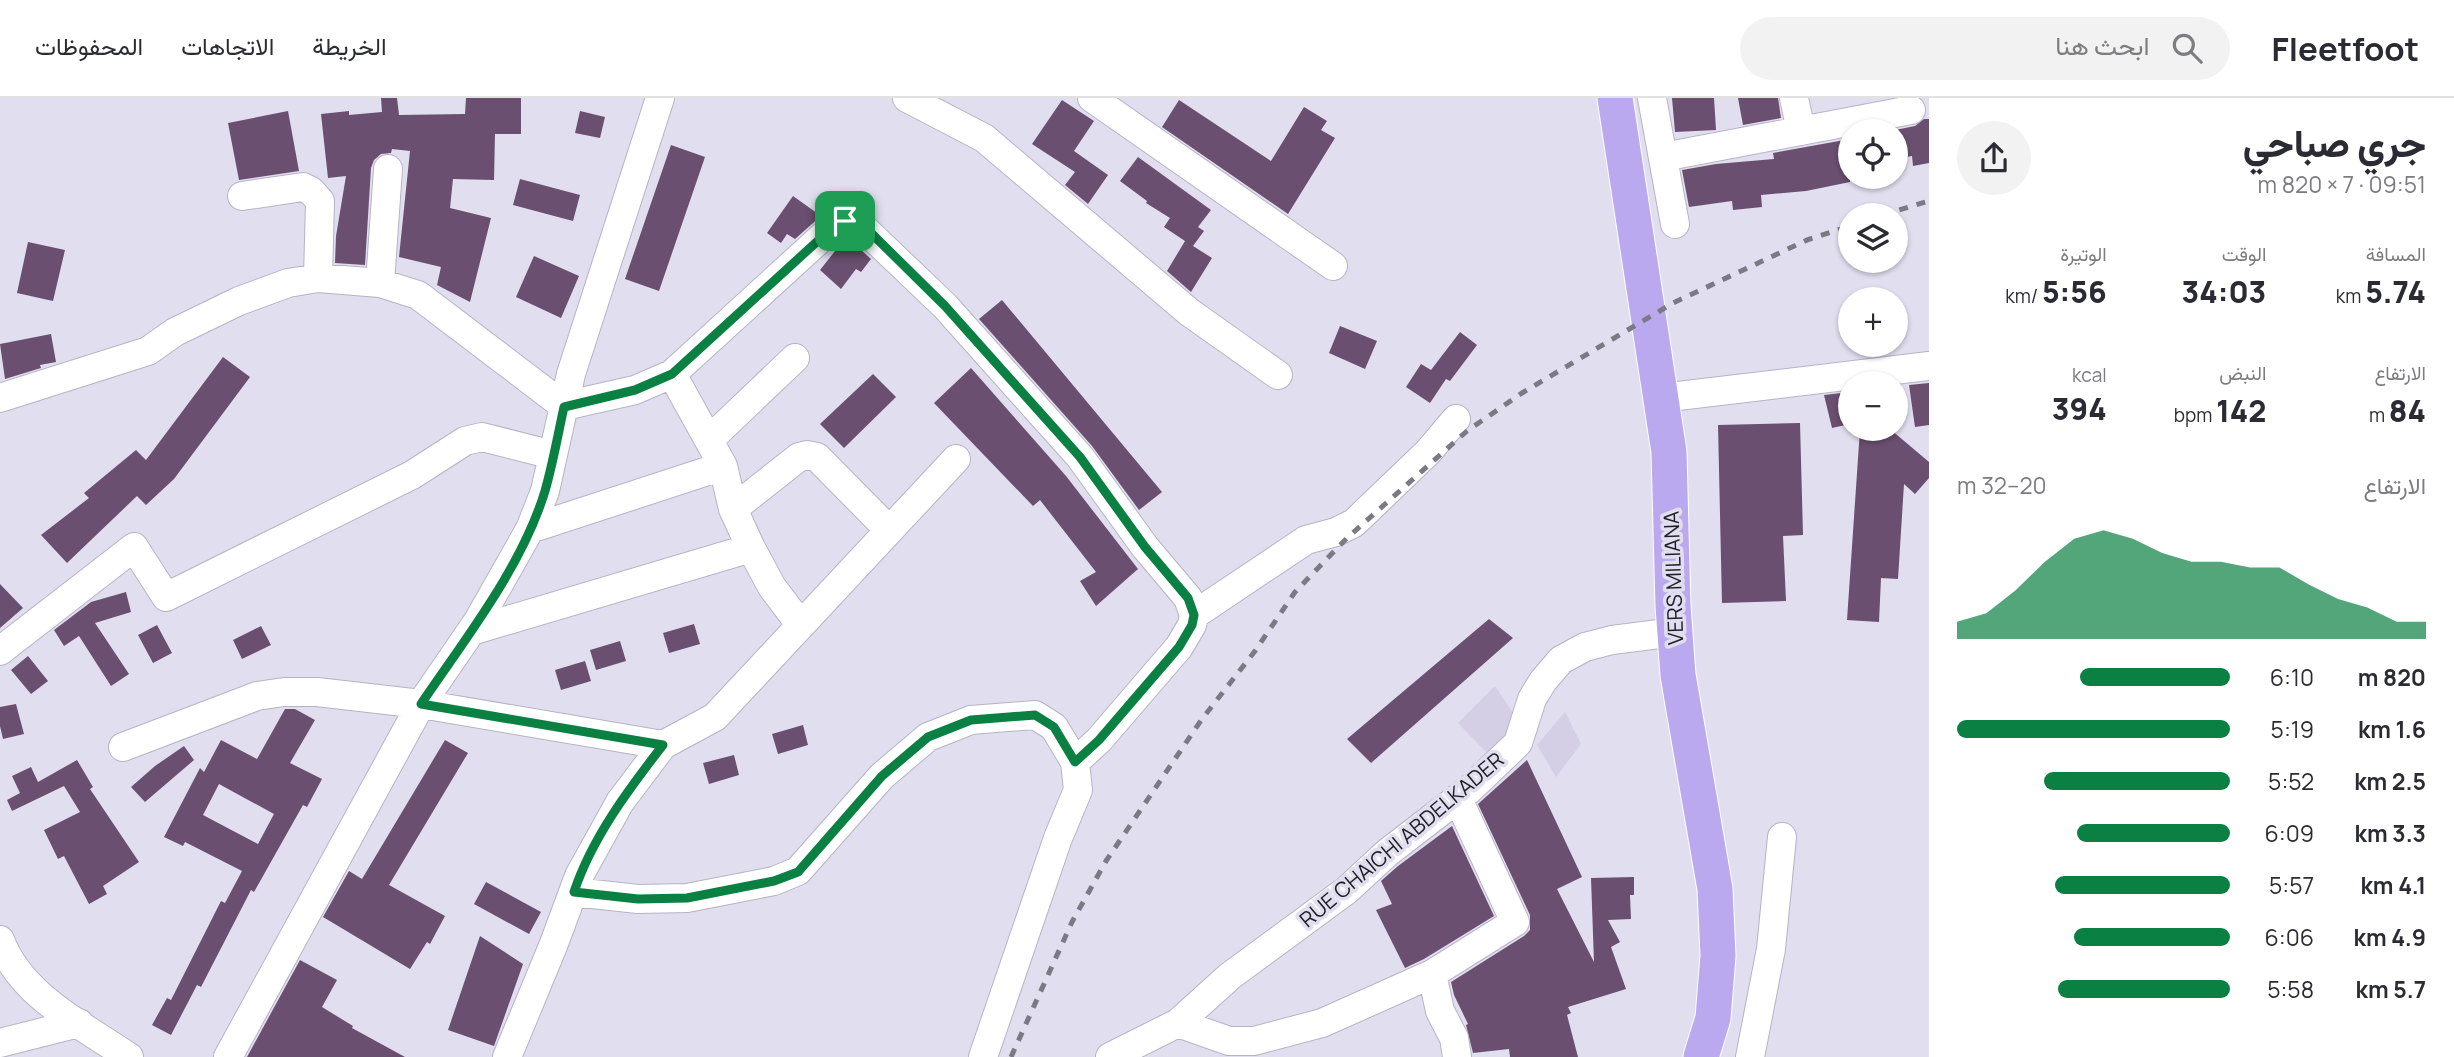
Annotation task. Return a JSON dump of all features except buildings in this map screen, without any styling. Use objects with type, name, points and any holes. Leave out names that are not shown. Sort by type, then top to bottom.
[{"type":"main road","name":"VERS MILIANA","points":[[1615,98],[1669,452],[1678,676],[1715,889],[1718,956],[1713,1018],[1702,1057]]},
{"type":"street","points":[[228,1057],[421,704],[502,582],[530,529],[545,491],[564,407],[593,302],[660,98]]},
{"type":"street","points":[[907,98],[984,138],[1189,312],[1278,375]]},
{"type":"street","points":[[1093,98],[1333,266]]},
{"type":"street","points":[[1652,98],[1675,224]]},
{"type":"street","points":[[1794,98],[1801,131]]},
{"type":"street","points":[[1663,157],[1911,110]]},
{"type":"street","points":[[380,283],[388,169]]},
{"type":"street","points":[[242,196],[303,187],[311,191],[320,201],[317,278]]},
{"type":"street","points":[[564,407],[635,390],[672,374],[833,227],[845,221],[858,223],[945,306],[1080,457],[1145,547],[1188,598],[1194,615],[1192,625],[1179,647],[1099,740],[1075,762]]},
{"type":"street","points":[[0,398],[148,351],[175,332],[239,301],[288,284],[317,278],[380,283],[418,295],[564,407]]},
{"type":"street","points":[[709,440],[795,358]]},
{"type":"street","points":[[1661,397],[1929,366]]},
{"type":"street","points":[[672,374],[723,466],[733,509],[751,548],[772,587],[800,624]]},
{"type":"street","points":[[1194,615],[1306,540],[1336,532],[1354,523],[1427,452],[1456,419]]},
{"type":"street","points":[[0,652],[134,547],[166,597],[412,475],[465,440],[482,437],[553,455]]},
{"type":"street","points":[[733,509],[799,457],[807,455],[817,457],[889,530]]},
{"type":"street","points":[[507,1057],[579,876],[620,802],[663,745],[715,717],[956,459]]},
{"type":"street","points":[[530,529],[723,466]]},
{"type":"street","points":[[471,631],[751,548]]},
{"type":"street","name":"RUE CHAICHI ABDELKADER","points":[[1110,1057],[1178,1023],[1230,976],[1348,890],[1387,853],[1458,799],[1518,743],[1532,699],[1561,660],[1586,647],[1612,640],[1675,632]]},
{"type":"street","points":[[123,747],[257,696],[284,692],[317,692],[421,704],[663,745]]},
{"type":"street","points":[[574,892],[638,899],[687,898],[774,881],[798,872],[882,776],[928,737],[971,720],[1035,715],[1054,727],[1075,762],[1078,790],[1058,838],[983,1057]]},
{"type":"street","points":[[1178,1023],[1229,1041],[1254,1041],[1322,1023],[1432,974],[1515,922],[1458,799]]},
{"type":"street","points":[[1750,1057],[1771,949],[1782,837]]},
{"type":"street","points":[[0,940],[12,965],[38,996],[129,1057]]},
{"type":"street","points":[[1432,974],[1440,1011],[1454,1038],[1457,1057]]},
{"type":"street","points":[[0,1044],[79,1023]]},
{"type":"shaded area","points":[[1495,686],[1517,719],[1489,755],[1458,723]]},
{"type":"shaded area","points":[[1565,712],[1581,744],[1556,777],[1537,745]]},
{"type":"railway","points":[[1908,207],[1929,201]]},
{"type":"railway","points":[[1011,1057],[1072,922],[1106,861],[1202,719],[1255,651],[1295,592],[1347,538],[1467,431],[1522,393],[1673,303],[1807,240],[1838,230]]},
{"type":"route","points":[[845,221],[858,223],[870,232],[945,306],[1080,457],[1145,547],[1188,598],[1194,615],[1192,625],[1179,647],[1099,740],[1075,762],[1054,727],[1035,715],[971,720],[928,737],[882,776],[798,872],[774,881],[687,898],[638,899],[574,892],[579,876],[620,802],[663,745],[421,704],[478,621],[530,529],[545,491],[564,407],[635,390],[672,374],[833,227],[845,221]]}]
